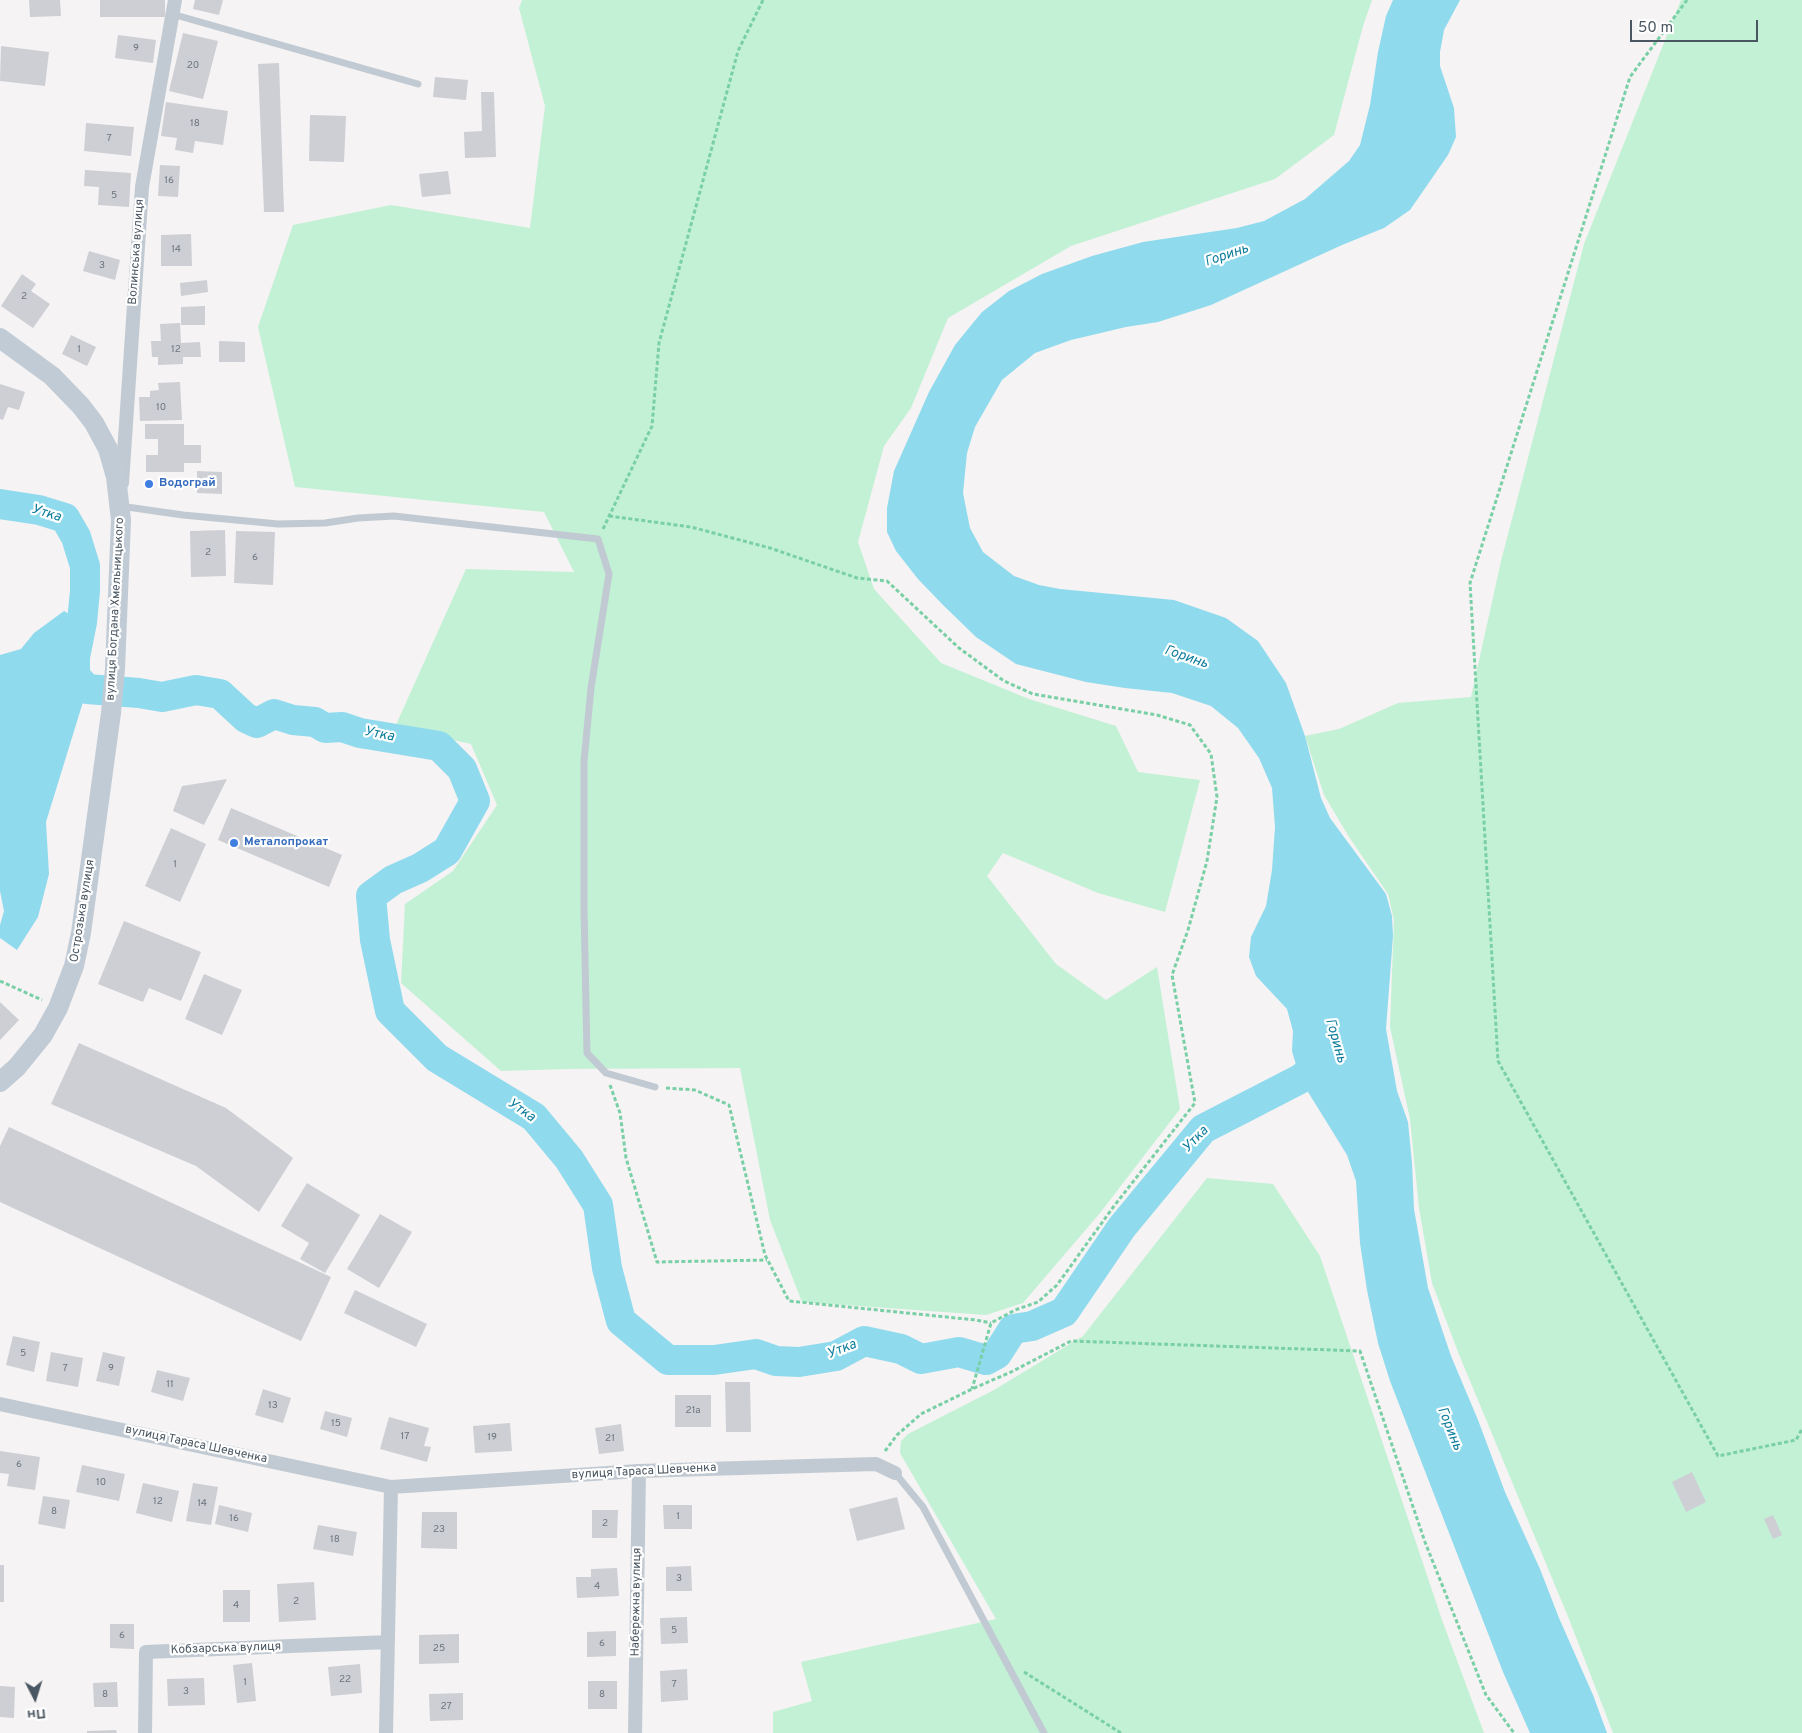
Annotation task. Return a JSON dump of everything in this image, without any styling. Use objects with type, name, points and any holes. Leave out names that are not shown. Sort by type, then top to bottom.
[{"type":"main road","name":"вулиця Богдана Хмельницького","points":[[0,338],[52,376],[82,406],[108,449],[116,477],[120,506],[115,668],[107,747]]},
{"type":"main road","name":"Острозька вулиця","points":[[0,1082],[17,1067],[38,1042],[58,1008],[74,966],[81,933],[107,747]]},
{"type":"street","name":"Волинська вулиця","points":[[120,506],[142,187],[171,14],[175,0]]},
{"type":"street","name":"вулиця Тараса Шевченка","points":[[0,1404],[391,1487],[639,1471],[876,1464],[895,1472]]},
{"type":"street","name":"Набережна вулиця","points":[[635,1733],[639,1471]]},
{"type":"street","points":[[386,1733],[391,1487]]},
{"type":"street","name":"Кобзарська вулиця","points":[[145,1733],[146,1652],[388,1642]]},
{"type":"lane","points":[[171,14],[418,84]]},
{"type":"lane","points":[[120,506],[183,515],[278,524],[325,523],[358,518],[394,516],[598,539],[609,574],[591,688],[584,761],[584,909],[587,1052],[606,1073],[655,1087]]},
{"type":"lane","points":[[895,1472],[923,1507],[1044,1733]]},
{"type":"path","points":[[598,539],[652,426],[659,343],[738,51],[764,0]]},
{"type":"path","points":[[1687,0],[1630,77],[1470,583],[1498,1061],[1718,1456],[1796,1440],[1802,1429]]},
{"type":"path","points":[[609,516],[691,527],[770,548],[857,578],[887,580],[959,648],[1004,681],[1033,694],[1157,715],[1190,725],[1211,754],[1217,798],[1207,861],[1188,930],[1172,976],[1195,1103],[1114,1206],[1057,1285],[1038,1302],[1015,1310],[990,1323],[789,1301],[765,1256],[729,1104],[695,1090],[655,1087]]},
{"type":"path","points":[[0,982],[58,1008]]},
{"type":"path","points":[[606,1073],[620,1113],[626,1158],[657,1262],[768,1260]]},
{"type":"path","points":[[972,1389],[990,1323]]},
{"type":"path","points":[[876,1464],[897,1435],[922,1414],[972,1389],[1012,1372],[1071,1341],[1360,1351],[1425,1542],[1486,1696],[1514,1733]]},
{"type":"path","points":[[1005,1659],[1121,1733]]},
{"type":"green space","points":[[522,0],[1372,0],[1363,26],[1334,135],[1275,179],[1071,246],[948,318],[911,408],[884,446],[858,542],[874,589],[941,663],[1029,699],[1116,726],[1138,772],[1200,780],[1165,912],[1098,893],[1003,853],[987,876],[1056,964],[1106,1000],[1157,967],[1180,1109],[1100,1213],[1023,1303],[986,1315],[802,1302],[770,1220],[740,1068],[501,1071],[401,983],[405,904],[453,871],[497,805],[471,744],[395,727],[466,569],[574,572],[544,512],[295,487],[258,327],[293,225],[391,205],[530,228],[545,106],[519,8]]},
{"type":"green space","points":[[1681,0],[1802,0],[1802,1733],[1613,1733],[1569,1619],[1458,1352],[1432,1283],[1419,1208],[1410,1119],[1390,1027],[1394,920],[1388,894],[1349,837],[1324,795],[1305,736],[1339,729],[1398,703],[1471,697],[1501,561],[1584,244]]},
{"type":"green space","points":[[1207,1178],[1273,1184],[1320,1256],[1442,1620],[1484,1733],[773,1733],[773,1712],[812,1701],[801,1662],[996,1619],[900,1453],[901,1441],[908,1434],[994,1390],[1083,1336]]},
{"type":"water","name":"Горинь","points":[[1393,0],[1460,0],[1444,30],[1440,52],[1440,66],[1454,108],[1456,137],[1448,155],[1410,210],[1384,228],[1342,245],[1211,305],[1158,322],[1126,327],[1071,340],[1035,353],[1002,380],[975,427],[967,453],[963,493],[970,528],[983,552],[1014,576],[1039,585],[1060,589],[1174,600],[1226,618],[1258,641],[1286,683],[1305,736],[1321,798],[1330,818],[1386,894],[1392,916],[1393,936],[1386,1029],[1397,1091],[1408,1122],[1414,1209],[1428,1288],[1451,1356],[1505,1492],[1540,1569],[1607,1733],[1530,1733],[1503,1672],[1390,1381],[1378,1343],[1367,1290],[1360,1243],[1356,1181],[1347,1155],[1300,1079],[1292,1051],[1293,1031],[1287,1009],[1256,976],[1249,957],[1251,937],[1266,906],[1272,870],[1275,827],[1272,788],[1259,758],[1238,728],[1211,706],[1172,693],[1086,682],[1016,664],[976,637],[942,604],[918,579],[896,551],[887,532],[887,508],[894,471],[929,392],[955,345],[982,312],[1009,291],[1042,274],[1092,256],[1143,242],[1237,228],[1264,221],[1305,199],[1349,161],[1360,145],[1370,105],[1378,52],[1386,16]]},
{"type":"water","points":[[64,611],[91,627],[87,689],[46,822],[49,874],[38,917],[17,950],[0,938],[0,925],[4,911],[0,891],[0,655],[21,649],[34,633]]},
{"type":"building","points":[[29,0],[60,0],[61,16],[30,17]]},
{"type":"building","points":[[100,0],[165,0],[165,17],[100,17]]},
{"type":"building","points":[[195,0],[223,0],[219,15],[193,9]]},
{"type":"building","points":[[183,33],[218,41],[203,99],[169,91]]},
{"type":"building","points":[[118,35],[156,40],[153,63],[115,58]]},
{"type":"building","points":[[1,46],[49,52],[45,86],[0,81]]},
{"type":"building","points":[[279,63],[284,212],[264,212],[258,64]]},
{"type":"building","points":[[435,77],[468,80],[466,100],[433,97]]},
{"type":"building","points":[[481,92],[494,92],[496,157],[465,158],[464,132],[482,131]]},
{"type":"building","points":[[166,102],[228,111],[223,145],[195,141],[193,153],[175,150],[177,138],[161,136]]},
{"type":"building","points":[[310,115],[346,116],[344,162],[309,161]]},
{"type":"building","points":[[86,123],[134,127],[131,156],[84,151]]},
{"type":"building","points":[[160,165],[180,166],[178,197],[158,196]]},
{"type":"building","points":[[85,170],[131,173],[129,207],[98,205],[99,187],[84,186]]},
{"type":"building","points":[[448,171],[451,194],[422,197],[419,174]]},
{"type":"building","points":[[191,234],[192,266],[161,266],[161,235]]},
{"type":"building","points":[[89,251],[120,260],[115,280],[83,271]]},
{"type":"building","points":[[22,274],[36,284],[31,291],[50,304],[33,328],[1,306]]},
{"type":"building","points":[[207,280],[208,292],[181,296],[180,283]]},
{"type":"building","points":[[205,306],[205,325],[181,325],[181,307]]},
{"type":"building","points":[[180,323],[181,343],[200,342],[201,357],[183,357],[183,364],[158,365],[158,357],[152,357],[151,341],[161,341],[160,324]]},
{"type":"building","points":[[71,335],[96,347],[87,366],[62,354]]},
{"type":"building","points":[[219,341],[245,342],[245,362],[219,362]]},
{"type":"building","points":[[180,382],[182,420],[140,421],[139,397],[150,397],[150,391],[159,390],[158,383]]},
{"type":"building","points":[[0,384],[25,392],[19,410],[8,407],[3,420],[0,419]]},
{"type":"building","points":[[145,424],[184,424],[184,445],[201,445],[201,463],[184,463],[184,472],[146,472],[146,455],[158,455],[158,439],[145,439]]},
{"type":"building","points":[[197,471],[222,472],[222,494],[197,493]]},
{"type":"building","points":[[225,530],[226,576],[191,577],[190,531]]},
{"type":"building","points":[[236,531],[275,532],[273,585],[234,583]]},
{"type":"building","points":[[227,779],[204,825],[173,811],[182,786]]},
{"type":"building","points":[[231,808],[342,855],[329,887],[218,840]]},
{"type":"building","points":[[171,828],[206,844],[180,902],[145,886]]},
{"type":"building","points":[[124,921],[201,952],[181,1001],[149,988],[143,1002],[98,984]]},
{"type":"building","points":[[204,974],[242,990],[222,1035],[185,1019]]},
{"type":"building","points":[[0,1002],[19,1020],[0,1040]]},
{"type":"building","points":[[79,1043],[226,1108],[293,1158],[259,1212],[196,1166],[51,1104]]},
{"type":"building","points":[[9,1127],[331,1277],[301,1341],[0,1202],[0,1146]]},
{"type":"building","points":[[307,1183],[360,1215],[325,1273],[300,1259],[309,1243],[281,1226]]},
{"type":"building","points":[[380,1214],[412,1232],[379,1288],[347,1269]]},
{"type":"building","points":[[355,1290],[427,1324],[416,1347],[344,1313]]},
{"type":"building","points":[[13,1336],[40,1342],[34,1372],[6,1365]]},
{"type":"building","points":[[51,1352],[83,1358],[78,1387],[46,1381]]},
{"type":"building","points":[[103,1352],[125,1357],[119,1386],[96,1381]]},
{"type":"building","points":[[157,1370],[190,1378],[183,1401],[151,1392]]},
{"type":"building","points":[[725,1382],[750,1382],[751,1432],[726,1432]]},
{"type":"building","points":[[263,1389],[291,1398],[283,1423],[255,1415]]},
{"type":"building","points":[[675,1395],[711,1395],[711,1427],[675,1427]]},
{"type":"building","points":[[325,1411],[352,1418],[347,1437],[320,1429]]},
{"type":"building","points":[[389,1417],[429,1428],[424,1446],[431,1447],[427,1462],[380,1449]]},
{"type":"building","points":[[510,1423],[512,1451],[475,1453],[473,1426]]},
{"type":"building","points":[[621,1424],[624,1451],[599,1454],[595,1428]]},
{"type":"building","points":[[0,1451],[40,1457],[35,1490],[7,1486],[9,1474],[0,1473]]},
{"type":"building","points":[[82,1465],[125,1474],[119,1501],[76,1492]]},
{"type":"building","points":[[1692,1472],[1706,1502],[1686,1512],[1672,1482]]},
{"type":"building","points":[[143,1483],[179,1491],[172,1522],[136,1513]]},
{"type":"building","points":[[193,1483],[218,1487],[211,1525],[186,1521]]},
{"type":"building","points":[[43,1496],[70,1500],[65,1529],[38,1524]]},
{"type":"building","points":[[897,1497],[905,1529],[857,1541],[849,1509]]},
{"type":"building","points":[[219,1505],[252,1513],[248,1532],[215,1524]]},
{"type":"building","points":[[663,1505],[692,1505],[692,1529],[664,1529]]},
{"type":"building","points":[[592,1510],[618,1510],[617,1538],[592,1538]]},
{"type":"building","points":[[422,1512],[457,1512],[457,1549],[421,1548]]},
{"type":"building","points":[[1773,1515],[1782,1535],[1773,1539],[1764,1519]]},
{"type":"building","points":[[318,1525],[357,1532],[353,1556],[313,1549]]},
{"type":"building","points":[[0,1565],[4,1565],[4,1602],[0,1602]]},
{"type":"building","points":[[691,1566],[692,1591],[666,1591],[666,1567]]},
{"type":"building","points":[[617,1568],[619,1596],[577,1598],[576,1577],[591,1577],[591,1569]]},
{"type":"building","points":[[314,1582],[316,1620],[279,1622],[277,1584]]},
{"type":"building","points":[[223,1590],[250,1590],[250,1622],[223,1622]]},
{"type":"building","points":[[687,1617],[688,1643],[661,1644],[660,1618]]},
{"type":"building","points":[[110,1624],[134,1624],[134,1649],[110,1648]]},
{"type":"building","points":[[616,1631],[616,1656],[587,1657],[587,1632]]},
{"type":"building","points":[[459,1634],[459,1663],[419,1664],[419,1635]]},
{"type":"building","points":[[252,1663],[256,1701],[237,1703],[233,1665]]},
{"type":"building","points":[[360,1664],[362,1693],[331,1696],[328,1667]]},
{"type":"building","points":[[687,1669],[688,1700],[661,1702],[660,1671]]},
{"type":"building","points":[[204,1678],[205,1705],[168,1706],[167,1679]]},
{"type":"building","points":[[588,1681],[617,1681],[617,1709],[588,1709]]},
{"type":"building","points":[[117,1682],[118,1707],[94,1707],[93,1683]]},
{"type":"building","points":[[0,1686],[15,1687],[14,1718],[0,1717]]},
{"type":"building","points":[[463,1693],[463,1720],[430,1721],[429,1694]]},
{"type":"building","points":[[116,1730],[117,1733],[87,1733],[87,1731]]},
{"type":"waterway","name":"Утка","points":[[0,504],[39,510],[65,518],[76,537],[85,566],[85,591],[82,622],[75,657],[75,676],[87,689],[139,693],[162,697],[196,690],[220,694],[246,718],[257,723],[274,714],[293,720],[315,722],[325,728],[342,727],[360,733],[439,746],[462,769],[475,801],[447,851],[420,868],[393,880],[371,896],[375,940],[390,1011],[437,1058],[534,1117],[569,1159],[598,1205],[607,1268],[621,1321],[668,1360],[714,1360],[756,1354],[776,1361],[799,1362],[836,1356],[864,1341],[901,1349],[921,1359],[959,1352],[986,1360],[997,1354],[1013,1329],[1032,1326],[1064,1312],[1122,1227],[1203,1129],[1300,1079],[1334,1055]]},
{"type":"place","name":"Водограй","points":[[149,484]]},
{"type":"place","name":"Металопрокат","points":[[234,843]]}]
